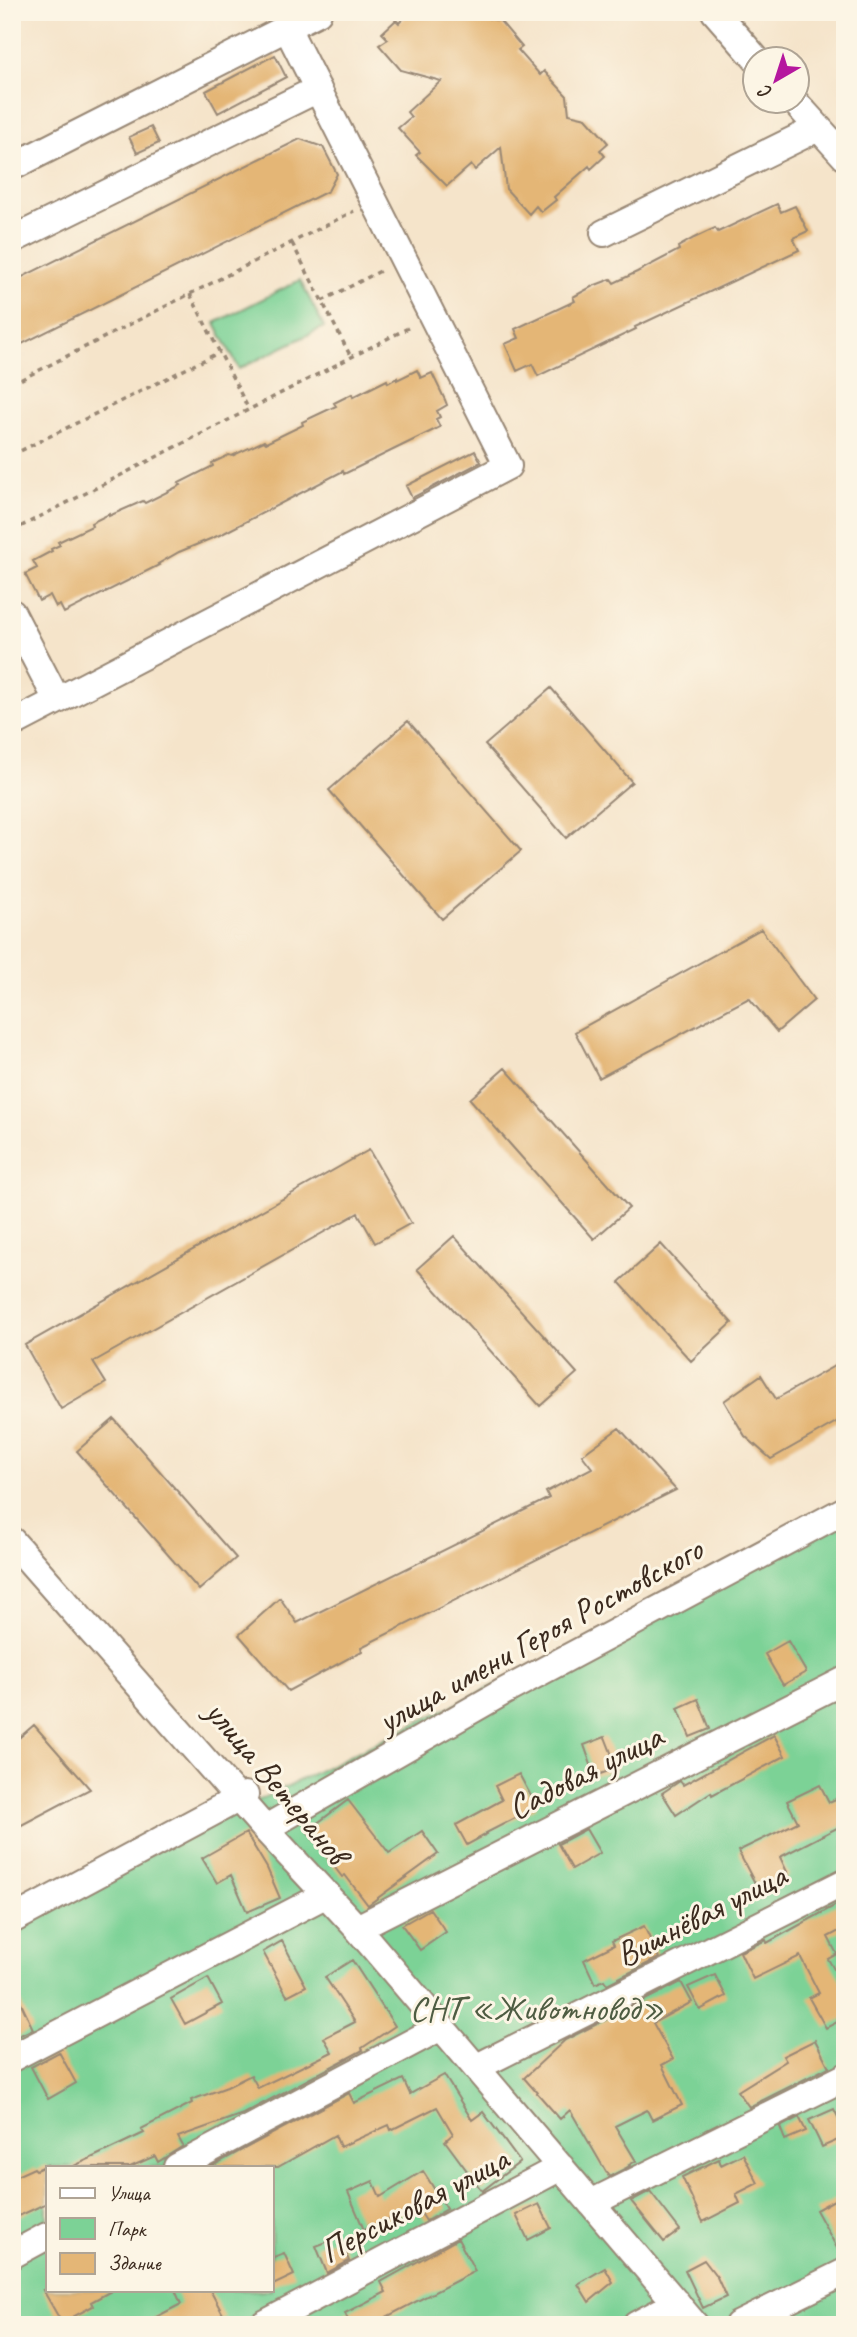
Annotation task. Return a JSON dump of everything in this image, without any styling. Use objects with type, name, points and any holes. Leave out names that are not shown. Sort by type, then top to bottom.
[{"type":"street","points":[[12,167],[318,12]]},
{"type":"street","points":[[715,12],[745,46]]},
{"type":"street","points":[[12,724],[508,466],[287,28]]},
{"type":"street","points":[[12,240],[318,89]]},
{"type":"street","points":[[807,116],[845,157]]},
{"type":"street","points":[[604,233],[818,128]]},
{"type":"street","points":[[12,613],[57,700]]},
{"type":"street","name":"улица имени Героя Ростовского","points":[[271,1825],[505,1690],[845,1510]]},
{"type":"street","name":"улица Ветеранов","points":[[12,1528],[327,1894]]},
{"type":"street","name":"улица Ветеранов","points":[[12,1541],[242,1797],[271,1825],[327,1894]]},
{"type":"street","name":"Садовая улица","points":[[357,1928],[845,1680]]},
{"type":"street","points":[[12,1920],[242,1797]]},
{"type":"street","name":"Вишнёвая улица","points":[[477,2067],[845,1882]]},
{"type":"street","points":[[12,2058],[327,1894],[695,2325]]},
{"type":"street","points":[[179,2166],[441,2027]]},
{"type":"street","points":[[591,2203],[845,2077]]},
{"type":"street","name":"Персиковая улица","points":[[262,2325],[561,2167]]},
{"type":"street","points":[[12,2255],[46,2237]]},
{"type":"street","points":[[738,2325],[845,2272]]},
{"type":"street","points":[[636,2325],[677,2303]]},
{"type":"path","points":[[12,384],[362,207]]},
{"type":"path","points":[[292,243],[351,357]]},
{"type":"path","points":[[322,301],[391,264]]},
{"type":"path","points":[[190,294],[249,410]]},
{"type":"path","points":[[12,531],[421,321]]},
{"type":"path","points":[[12,455],[220,352]]},
{"type":"green space","points":[[300,280],[324,327],[239,369],[215,323]]},
{"type":"green space","name":"СНТ «Животновод»","points":[[845,1514],[845,2325],[12,2325],[12,1930],[171,1843]]},
{"type":"building","points":[[410,12],[483,12],[483,17],[500,21],[522,47],[518,50],[540,75],[544,71],[567,96],[569,114],[586,118],[608,143],[600,150],[605,156],[591,169],[589,166],[541,212],[536,206],[529,214],[506,189],[501,147],[475,170],[471,165],[447,186],[416,155],[420,152],[398,128],[411,117],[407,112],[441,81],[401,70],[379,45],[388,39],[382,33],[396,20],[399,23]]},
{"type":"building","points":[[275,55],[286,77],[218,113],[206,91]]},
{"type":"building","points":[[151,127],[159,143],[137,153],[129,137]]},
{"type":"building","points":[[300,139],[323,147],[337,174],[328,191],[12,349],[12,282]]},
{"type":"building","points":[[777,204],[781,212],[795,206],[808,231],[793,238],[799,250],[538,376],[532,364],[517,371],[505,344],[519,338],[515,329],[575,301],[573,297],[593,286],[611,279],[614,283],[679,250],[678,247],[694,238],[715,228],[718,232]]},
{"type":"building","points":[[417,370],[421,378],[432,373],[445,400],[447,405],[437,411],[440,417],[436,419],[440,427],[344,474],[343,471],[222,534],[179,552],[159,565],[64,613],[60,605],[56,607],[50,595],[39,601],[25,574],[37,568],[33,561],[60,545],[58,542],[92,526],[91,523],[109,514],[143,501],[145,503],[181,485],[179,483],[213,466],[212,463],[264,441],[266,443],[303,425],[302,422],[336,406],[334,403],[352,394],[353,397],[387,380],[388,383],[397,380]]},
{"type":"building","points":[[475,451],[481,462],[412,498],[406,486]]},
{"type":"building","points":[[551,688],[632,782],[566,838],[485,745]]},
{"type":"building","points":[[408,721],[521,851],[442,919],[329,790]]},
{"type":"building","points":[[761,929],[814,1000],[777,1032],[749,998],[599,1078],[575,1032]]},
{"type":"building","points":[[505,1068],[629,1208],[594,1239],[470,1099]]},
{"type":"building","points":[[369,1150],[411,1223],[375,1243],[358,1213],[93,1362],[106,1383],[61,1409],[25,1345]]},
{"type":"building","points":[[454,1236],[577,1373],[540,1406],[417,1269]]},
{"type":"building","points":[[661,1244],[732,1323],[691,1361],[619,1282]]},
{"type":"building","points":[[845,1360],[845,1417],[771,1459],[745,1436],[724,1401],[761,1375],[776,1399]]},
{"type":"building","points":[[114,1419],[236,1558],[199,1590],[77,1451]]},
{"type":"building","points":[[619,1428],[676,1490],[361,1647],[362,1651],[288,1691],[239,1635],[280,1598],[297,1623],[549,1498],[546,1492],[592,1468],[582,1455]]},
{"type":"building","points":[[788,1641],[806,1672],[783,1685],[765,1654]]},
{"type":"building","points":[[698,1699],[710,1729],[690,1737],[678,1708]]},
{"type":"building","points":[[34,1725],[90,1789],[12,1830],[12,1744]]},
{"type":"building","points":[[774,1735],[785,1756],[712,1795],[711,1792],[676,1815],[662,1793],[680,1781],[683,1785]]},
{"type":"building","points":[[605,1737],[617,1768],[595,1776],[584,1745]]},
{"type":"building","points":[[519,1774],[537,1807],[467,1845],[456,1825],[502,1800],[495,1786]]},
{"type":"building","points":[[820,1785],[829,1802],[845,1795],[845,1824],[780,1857],[789,1876],[759,1891],[738,1851],[798,1822],[787,1801]]},
{"type":"building","points":[[348,1800],[389,1853],[422,1831],[438,1854],[368,1905],[345,1875],[342,1877],[307,1831]]},
{"type":"building","points":[[586,1829],[600,1853],[572,1869],[558,1844]]},
{"type":"building","points":[[246,1833],[267,1868],[280,1898],[247,1912],[231,1875],[217,1883],[202,1858]]},
{"type":"building","points":[[845,1900],[845,1928],[828,1937],[837,1954],[828,1959],[845,1988],[845,2018],[826,2028],[809,1998],[819,1993],[800,1956],[753,1979],[740,1952],[766,1940],[767,1943]]},
{"type":"building","points":[[430,1909],[446,1932],[420,1950],[402,1925]]},
{"type":"building","points":[[644,1926],[659,1958],[607,1984],[604,1980],[595,1984],[584,1960],[614,1945],[612,1941]]},
{"type":"building","points":[[282,1941],[306,1986],[287,1996],[263,1952]]},
{"type":"building","points":[[352,1960],[395,2026],[362,2048],[363,2050],[243,2114],[178,2137],[183,2146],[158,2162],[155,2156],[132,2166],[74,2166],[144,2133],[141,2129],[192,2103],[191,2100],[251,2075],[258,2088],[332,2052],[324,2038],[355,2022],[325,1977]]},
{"type":"building","points":[[715,1975],[726,1996],[700,2010],[688,1987]]},
{"type":"building","points":[[208,1978],[222,2004],[185,2024],[171,1999]]},
{"type":"building","points":[[681,1982],[692,2002],[653,2023],[673,2059],[662,2065],[682,2105],[652,2120],[647,2110],[615,2126],[636,2161],[609,2177],[570,2110],[560,2119],[524,2078],[565,2040]]},
{"type":"building","points":[[12,1984],[33,2029],[12,2039]]},
{"type":"building","points":[[815,2040],[829,2067],[749,2107],[738,2091],[786,2061],[783,2056]]},
{"type":"building","points":[[59,2052],[76,2083],[48,2099],[31,2067]]},
{"type":"building","points":[[444,2075],[472,2120],[483,2112],[520,2162],[482,2191],[445,2141],[453,2134],[437,2107],[391,2130],[389,2125],[340,2147],[335,2135],[278,2167],[212,2166],[349,2093],[354,2103],[403,2079],[410,2094]]},
{"type":"building","points":[[834,2109],[845,2131],[845,2137],[822,2147],[809,2120]]},
{"type":"building","points":[[799,2117],[806,2131],[785,2140],[780,2127]]},
{"type":"building","points":[[743,2154],[758,2183],[736,2194],[740,2203],[703,2222],[682,2177],[719,2159],[721,2165]]},
{"type":"building","points":[[47,2165],[46,2203],[19,2216],[12,2201],[12,2178],[34,2168],[36,2170]]},
{"type":"building","points":[[423,2171],[447,2209],[426,2221],[417,2207],[364,2230],[348,2192],[373,2181],[380,2197]]},
{"type":"building","points":[[650,2191],[680,2230],[664,2242],[631,2201]]},
{"type":"building","points":[[845,2194],[845,2256],[842,2257],[816,2210]]},
{"type":"building","points":[[539,2204],[551,2228],[528,2240],[516,2215]]},
{"type":"building","points":[[339,2237],[349,2261],[327,2273],[316,2246]]},
{"type":"building","points":[[458,2239],[475,2271],[371,2325],[350,2325],[345,2313],[386,2292],[381,2282]]},
{"type":"building","points":[[284,2253],[294,2275],[273,2285],[273,2257]]},
{"type":"building","points":[[704,2260],[717,2277],[726,2297],[703,2308],[685,2270]]},
{"type":"building","points":[[605,2268],[613,2282],[589,2302],[578,2284]]},
{"type":"building","points":[[43,2290],[109,2292],[91,2302],[93,2306],[62,2323]]},
{"type":"building","points":[[176,2292],[211,2292],[225,2318],[212,2325],[141,2325],[181,2304]]}]
